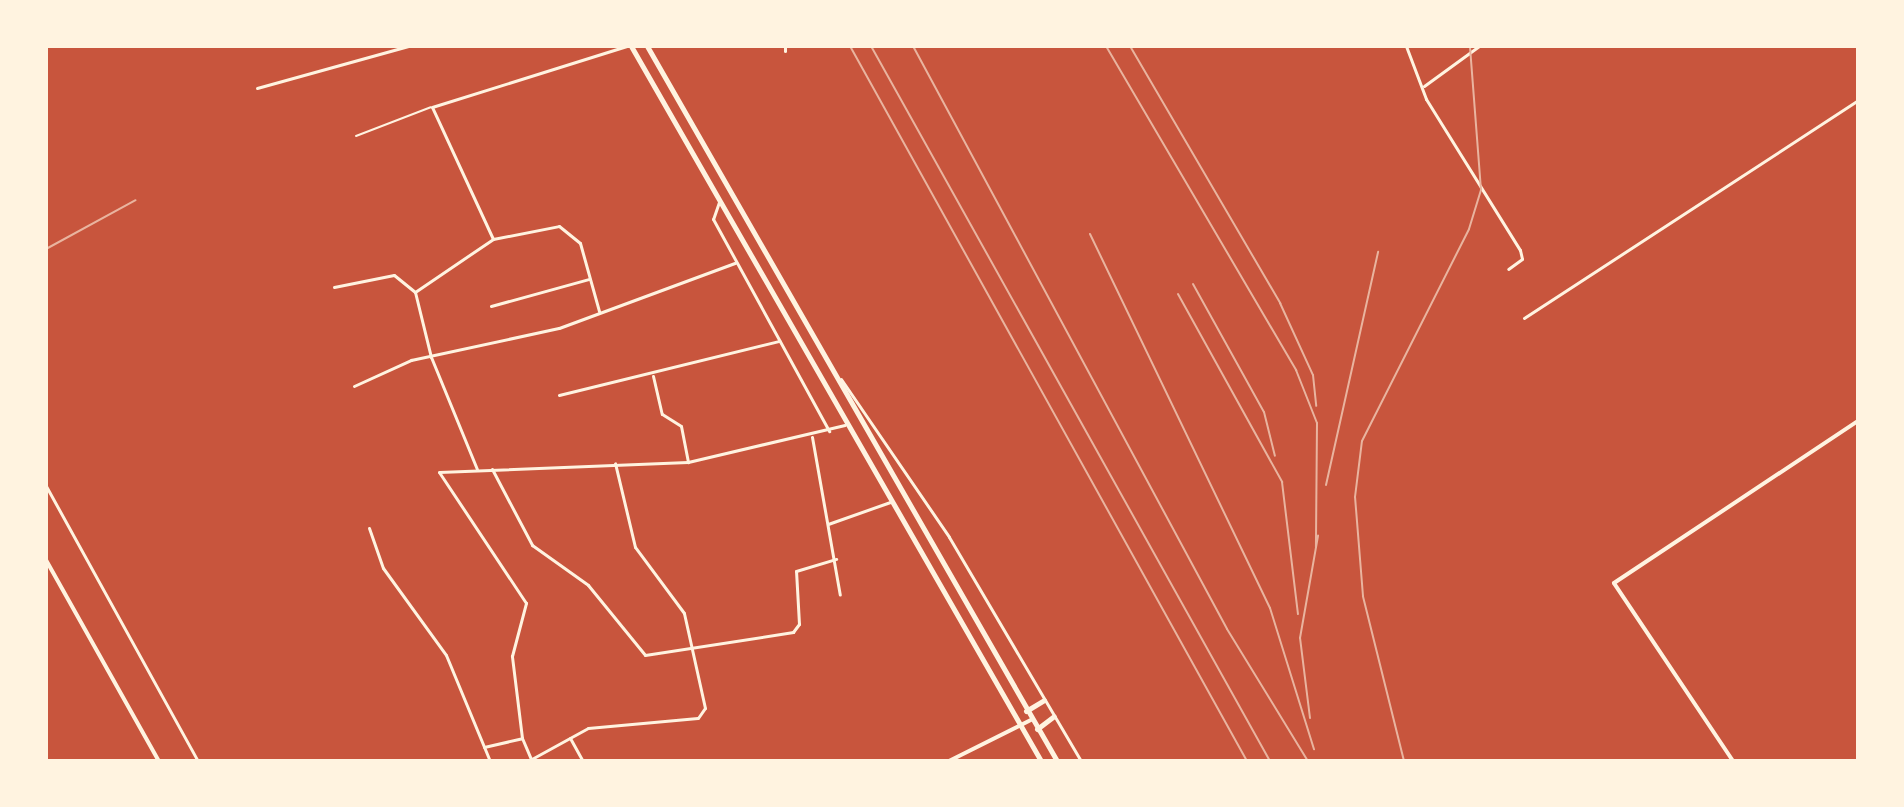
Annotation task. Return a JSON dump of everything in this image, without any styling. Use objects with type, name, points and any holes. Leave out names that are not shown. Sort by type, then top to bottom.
[{"type":"main road","points":[[629,46],[1041,761]]},
{"type":"main road","points":[[647,46],[1057,761]]},
{"type":"main road","points":[[1026,711],[1044,700]]},
{"type":"main road","points":[[1037,729],[1054,716]]},
{"type":"street","points":[[383,46],[383,53]]},
{"type":"street","points":[[257,88],[408,46]]},
{"type":"street","points":[[493,239],[432,107],[629,46]]},
{"type":"street","points":[[1406,46],[1422,87],[1523,255],[1508,269]]},
{"type":"street","points":[[1422,87],[1479,46]]},
{"type":"street","points":[[1524,318],[1858,100]]},
{"type":"street","points":[[719,201],[713,219],[829,431]]},
{"type":"street","points":[[415,292],[493,239],[559,226],[580,243],[599,312]]},
{"type":"street","points":[[354,386],[431,357],[505,344],[735,263]]},
{"type":"street","points":[[334,287],[394,275],[415,292],[431,357],[478,470]]},
{"type":"street","points":[[491,306],[589,279]]},
{"type":"street","points":[[559,395],[653,376],[779,341]]},
{"type":"street","points":[[836,374],[910,475],[1081,761]]},
{"type":"street","points":[[653,376],[662,414],[681,426],[688,462]]},
{"type":"street","points":[[1733,761],[1614,583],[1858,421]]},
{"type":"street","points":[[615,463],[630,537],[678,602],[694,651],[703,715],[588,728],[529,760],[522,738],[512,656],[526,603],[439,472],[615,463],[688,462],[812,437],[845,425]]},
{"type":"street","points":[[812,437],[840,595]]},
{"type":"street","points":[[492,469],[532,545],[588,585],[645,655],[694,651],[793,632],[799,624],[796,571],[836,559]]},
{"type":"street","points":[[46,486],[198,761]]},
{"type":"street","points":[[828,524],[890,502]]},
{"type":"street","points":[[369,528],[383,568],[446,655],[490,761]]},
{"type":"street","points":[[46,560],[159,761]]},
{"type":"street","points":[[949,761],[1031,720]]},
{"type":"street","points":[[484,747],[522,738]]},
{"type":"street","points":[[570,738],[583,761]]},
{"type":"lane","points":[[356,136],[432,107]]},
{"type":"railway","points":[[850,46],[1247,761]]},
{"type":"railway","points":[[871,46],[1270,761]]},
{"type":"railway","points":[[913,46],[1227,629],[1308,761]]},
{"type":"railway","points":[[1106,46],[1296,370],[1317,423],[1316,547]]},
{"type":"railway","points":[[1130,46],[1280,303],[1313,375],[1316,406]]},
{"type":"railway","points":[[1404,761],[1363,596],[1355,497],[1362,441],[1469,229],[1481,190],[1470,46]]},
{"type":"railway","points":[[46,249],[136,200]]},
{"type":"railway","points":[[1090,234],[1270,608],[1314,749]]},
{"type":"railway","points":[[1326,485],[1378,252]]},
{"type":"railway","points":[[1193,284],[1264,412],[1275,456]]},
{"type":"railway","points":[[1178,294],[1282,482],[1298,614]]},
{"type":"railway","points":[[1310,718],[1300,638],[1318,536]]}]
